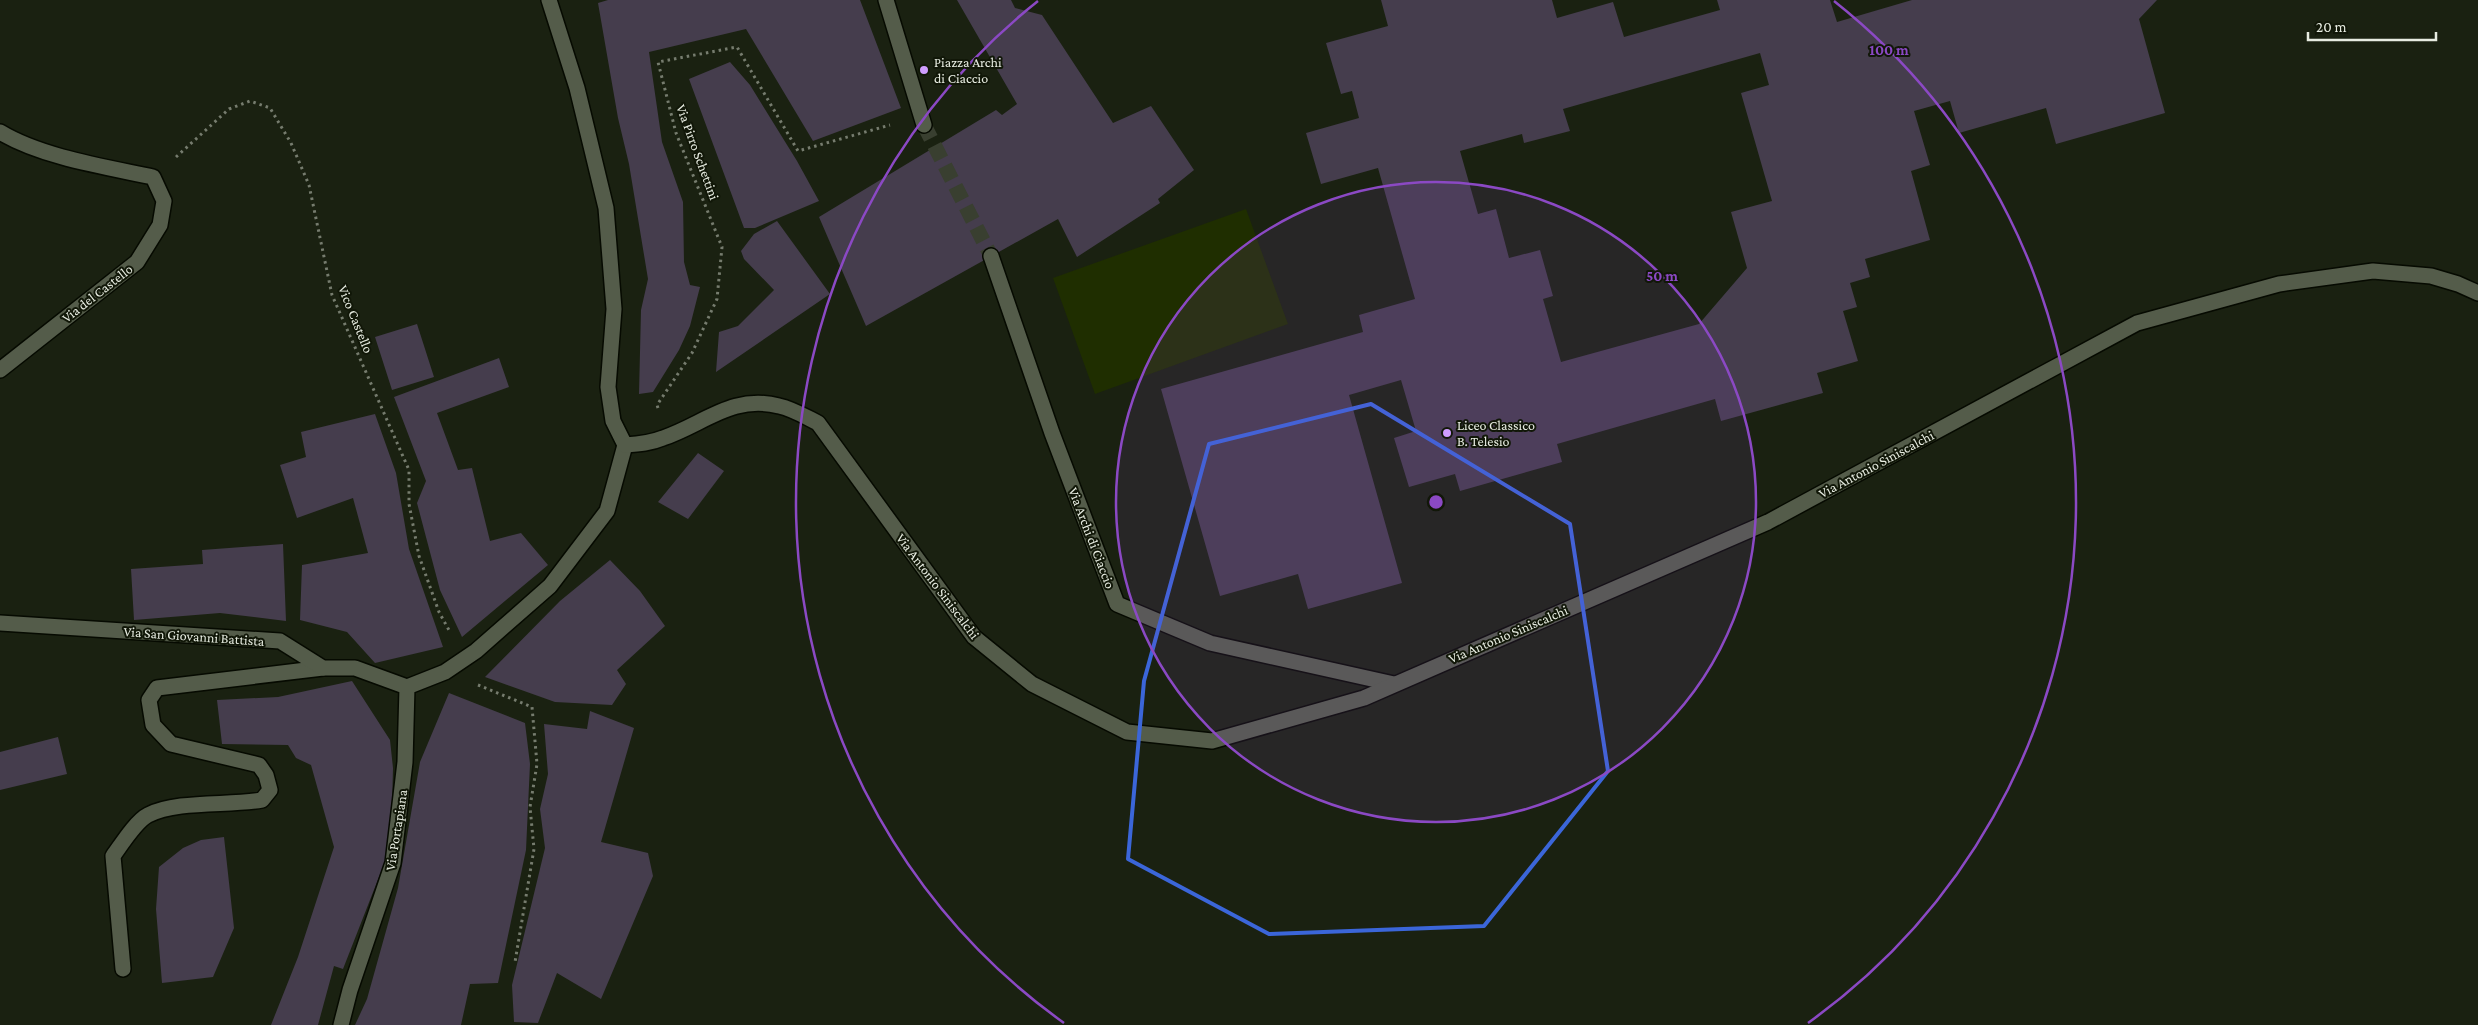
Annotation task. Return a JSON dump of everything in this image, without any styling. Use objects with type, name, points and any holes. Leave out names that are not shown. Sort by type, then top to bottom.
[{"type":"street","points":[[123,968],[113,856],[127,838],[147,816],[181,806],[262,800],[270,790],[266,775],[259,765],[172,744],[153,725],[149,700],[157,688],[323,668],[355,668],[407,688],[445,672],[476,651],[550,586],[607,511],[625,445],[613,421],[608,387],[614,309],[606,208],[577,88],[548,0]]},
{"type":"street","points":[[886,0],[924,124]]},
{"type":"street","points":[[0,132],[15,141],[62,155],[153,177]]},
{"type":"street","name":"Via del Castello","points":[[0,370],[137,262],[160,224],[164,201],[153,177]]},
{"type":"street","name":"Via Archi di Ciaccio","points":[[991,256],[1052,433],[1118,604],[1210,643],[1394,684]]},
{"type":"street","name":"Via Antonio Siniscalchi","points":[[625,445],[646,444],[665,438],[725,408],[756,402],[781,406],[818,423],[974,638],[1032,684],[1127,732],[1212,741],[1364,698],[1768,522],[2137,323],[2279,284],[2373,271],[2431,276],[2458,284],[2478,293]]},
{"type":"street","name":"Via San Giovanni Battista","points":[[0,623],[280,641],[323,668]]},
{"type":"street","name":"Via Portapiana","points":[[341,1025],[350,990],[393,863],[406,762],[407,688]]},
{"type":"path","name":"Via Pirro Schettini","points":[[665,438],[657,405],[692,353],[717,300],[722,247],[676,133],[658,62],[737,47],[798,151],[890,124]]},
{"type":"path","name":"Vico Castello","points":[[153,177],[229,109],[250,101],[270,108],[291,143],[309,185],[332,295],[409,470],[409,504],[419,556],[439,612],[458,646],[445,672]]},
{"type":"path","points":[[445,672],[532,707],[537,764],[530,807],[534,849],[515,962]]},
{"type":"highlighted area","points":[[1371,404],[1570,524],[1608,771],[1484,926],[1269,934],[1128,859],[1144,681],[1209,444]]},
{"type":"green space","points":[[1246,209],[1288,324],[1095,394],[1053,278]]},
{"type":"building","points":[[608,0],[860,0],[901,108],[813,141],[746,29],[649,52],[662,142],[683,202],[684,262],[690,285],[700,287],[690,326],[679,350],[653,392],[639,394],[641,310],[648,279],[629,164],[618,118],[598,3]]},
{"type":"building","points":[[957,0],[1011,0],[1015,8],[1042,15],[1113,123],[1151,106],[1194,170],[1158,199],[1160,203],[1077,257],[1058,219],[866,326],[819,217],[996,110],[1002,115],[1017,104]]},
{"type":"building","points":[[1381,0],[1552,0],[1557,18],[1613,2],[1624,37],[1720,10],[1717,0],[1830,0],[1837,22],[1912,0],[2157,0],[2139,19],[2165,113],[2056,144],[2046,108],[1959,133],[1950,101],[1914,111],[1930,165],[1911,171],[1930,240],[1865,259],[1870,277],[1850,283],[1857,307],[1843,311],[1858,361],[1817,373],[1823,393],[1721,421],[1715,399],[1557,444],[1562,462],[1460,491],[1455,474],[1409,487],[1394,438],[1416,431],[1401,380],[1349,395],[1402,583],[1308,609],[1298,574],[1220,596],[1161,389],[1363,332],[1359,315],[1415,299],[1378,168],[1321,184],[1306,133],[1359,118],[1352,91],[1341,94],[1326,43],[1388,26]],"holes":[[[1760,53],[1769,85],[1741,93],[1772,201],[1731,212],[1747,268],[1699,324],[1561,362],[1543,299],[1553,296],[1540,250],[1509,258],[1496,209],[1478,214],[1460,151],[1522,134],[1524,143],[1570,131],[1563,109]]]},
{"type":"building","points":[[730,62],[750,85],[797,161],[819,201],[755,228],[744,228],[689,79]]},
{"type":"building","points":[[777,221],[830,294],[716,372],[719,332],[738,326],[774,290],[744,259],[741,251],[754,234]]},
{"type":"building","points":[[417,324],[434,377],[392,390],[375,337]]},
{"type":"building","points":[[499,358],[509,387],[437,413],[458,470],[472,468],[490,541],[521,533],[548,565],[462,637],[440,590],[417,503],[426,481],[394,397]]},
{"type":"building","points":[[375,414],[396,473],[409,549],[443,647],[375,663],[347,632],[300,620],[302,565],[368,553],[353,498],[297,518],[280,465],[306,457],[301,432]]},
{"type":"building","points":[[698,453],[724,471],[688,519],[658,502]]},
{"type":"building","points":[[283,544],[286,621],[220,613],[134,620],[131,569],[203,564],[202,550]]},
{"type":"building","points":[[610,560],[640,591],[665,626],[617,670],[626,684],[612,705],[555,702],[485,677],[560,601]]},
{"type":"building","points":[[352,681],[390,740],[393,768],[392,807],[386,859],[343,969],[334,966],[318,1025],[271,1025],[298,957],[334,847],[311,765],[296,758],[288,745],[222,744],[217,700],[278,697]]},
{"type":"building","points":[[449,693],[525,723],[530,764],[526,850],[498,983],[470,984],[461,1025],[355,1025],[367,999],[398,888],[420,762]]},
{"type":"building","points":[[590,711],[634,728],[601,842],[648,853],[653,876],[601,999],[557,973],[538,1023],[514,1022],[512,985],[545,848],[540,809],[548,774],[544,724],[587,729]]},
{"type":"building","points":[[58,737],[67,774],[0,790],[0,752]]},
{"type":"building","points":[[224,837],[234,928],[213,977],[162,983],[156,909],[159,867],[183,848],[201,840]]},
{"type":"tunnel","points":[[924,125],[991,256]]},
{"type":"place","name":"Piazza Archi di Ciaccio","points":[[924,70]]},
{"type":"place","name":"Liceo Classico B. Telesio","points":[[1447,433]]}]
